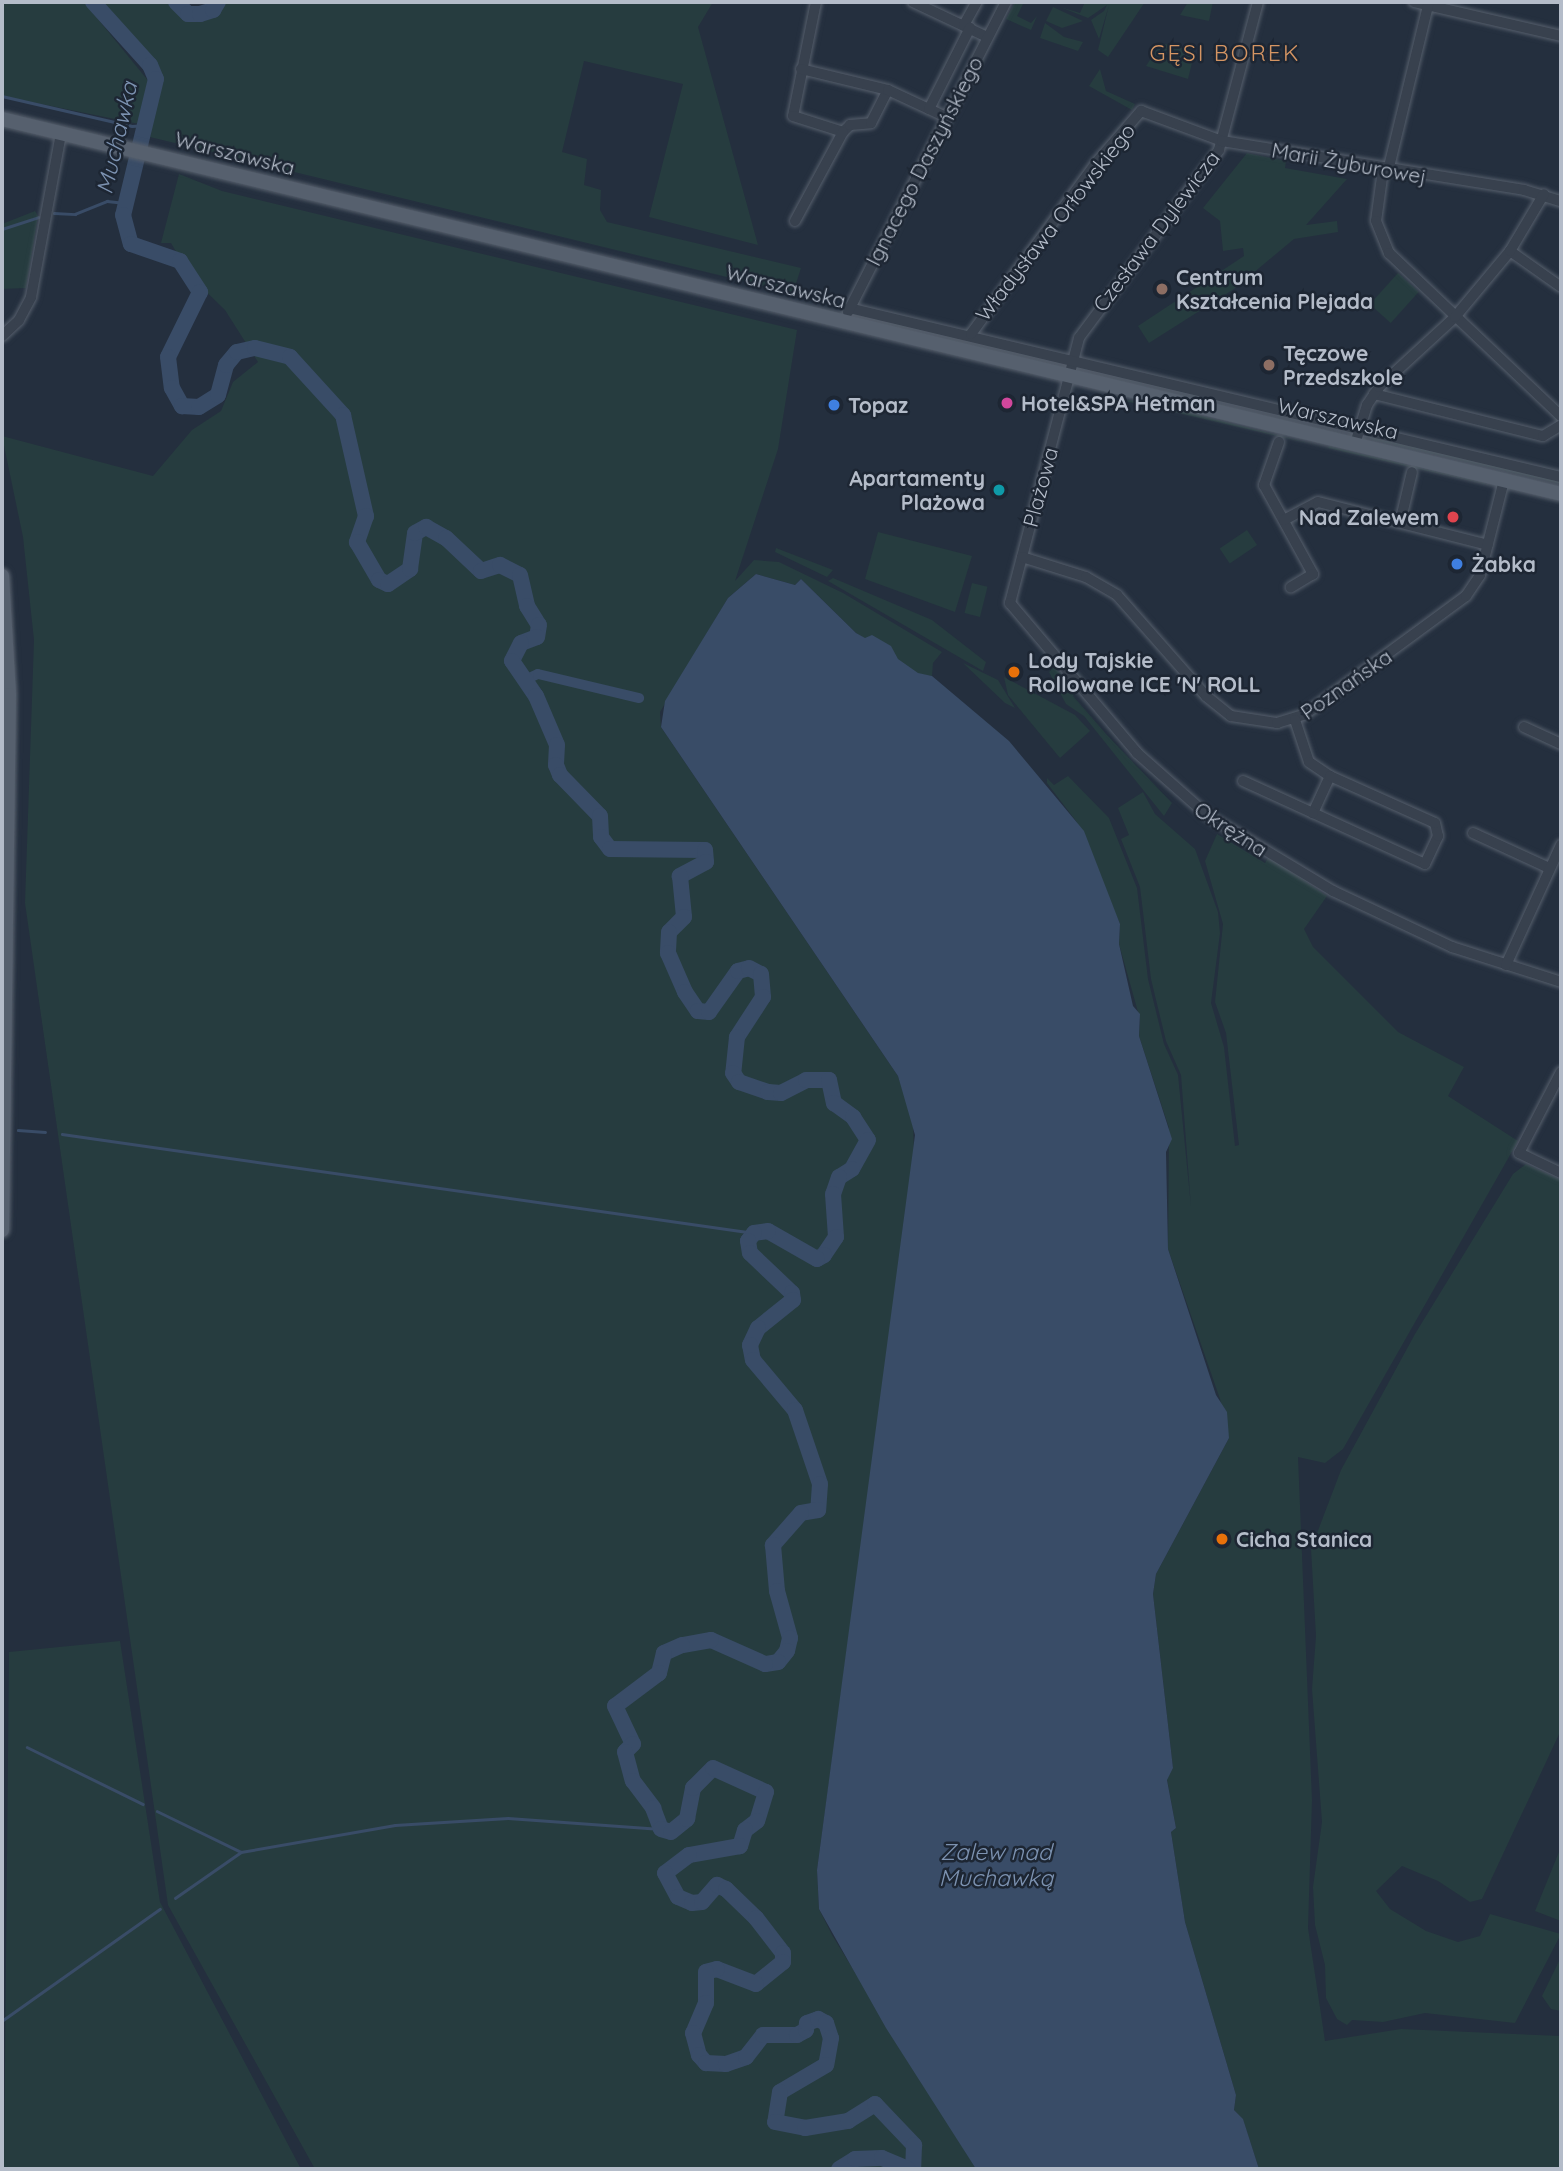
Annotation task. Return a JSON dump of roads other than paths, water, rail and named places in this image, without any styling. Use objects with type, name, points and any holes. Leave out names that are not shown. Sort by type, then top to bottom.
[{"type":"main road","name":"Warszawska","points":[[2,119],[847,314],[1068,377],[1561,494]]},
{"type":"main road","points":[[2,576],[9,695],[2,1230]]},
{"type":"street","points":[[816,2],[793,116],[843,132]]},
{"type":"street","points":[[913,2],[987,37]]},
{"type":"street","points":[[929,109],[977,2]]},
{"type":"street","name":"Ignacego Daszyńskiego","points":[[847,314],[1006,2]]},
{"type":"street","name":"Czesława Dylewicza","points":[[1068,377],[1090,320],[1222,141],[1258,2]]},
{"type":"street","points":[[1414,2],[1561,36]]},
{"type":"street","points":[[1429,4],[1376,220],[1386,249],[1561,416]]},
{"type":"street","points":[[801,69],[888,90],[946,117]]},
{"type":"street","points":[[795,221],[843,132],[850,125],[871,122],[888,90]]},
{"type":"street","name":"Marii Żyburowej","points":[[1141,111],[1222,141],[1386,171],[1544,194],[1561,201]]},
{"type":"street","name":"Władysława Orłowskiego","points":[[971,334],[1096,163],[1141,111]]},
{"type":"street","points":[[2,336],[19,320],[31,297],[61,133]]},
{"type":"street","points":[[1355,444],[1374,394],[1455,317],[1510,251],[1544,194]]},
{"type":"street","points":[[1510,251],[1561,287]]},
{"type":"street","points":[[847,314],[971,334],[1561,477]]},
{"type":"street","name":"Plażowa","points":[[1022,557],[1068,377]]},
{"type":"street","points":[[1374,394],[1543,436],[1561,425]]},
{"type":"street","points":[[1279,442],[1264,485],[1313,574],[1291,587]]},
{"type":"street","points":[[1401,523],[1412,472]]},
{"type":"street","name":"Poznańska","points":[[1022,557],[1086,577],[1117,595],[1206,696],[1231,716],[1264,724],[1295,720],[1466,596],[1480,575],[1504,480]]},
{"type":"street","points":[[1284,520],[1318,502],[1488,545]]},
{"type":"street","name":"Okrężna","points":[[1022,557],[1010,603],[1180,795],[1333,891],[1452,947],[1561,982]]},
{"type":"street","points":[[1243,781],[1425,864],[1438,836],[1435,823],[1330,776],[1309,762],[1295,720]]},
{"type":"street","points":[[1524,727],[1561,744]]},
{"type":"street","points":[[1313,813],[1330,776]]},
{"type":"street","points":[[1473,833],[1549,868]]},
{"type":"street","points":[[1506,965],[1561,845]]},
{"type":"street","points":[[1561,1072],[1519,1153],[1561,1173]]},
{"type":"water","name":"Zalew nad Muchawką","points":[[756,574],[795,585],[801,579],[856,633],[865,638],[872,635],[891,646],[898,659],[918,673],[932,676],[1009,741],[1084,831],[1120,924],[1119,944],[1133,1006],[1140,1014],[1139,1036],[1172,1139],[1166,1152],[1168,1249],[1216,1395],[1227,1412],[1229,1438],[1156,1574],[1153,1594],[1173,1768],[1167,1780],[1176,1828],[1171,1832],[1185,1922],[1236,2095],[1234,2110],[1243,2119],[1259,2169],[976,2169],[886,2028],[819,1909],[817,1870],[915,1135],[898,1076],[661,727],[665,701],[728,598]]},
{"type":"waterway","name":"Muchawka","points":[[93,2],[150,65],[156,79],[123,215],[131,244],[180,261],[200,292],[168,357],[172,388],[182,406],[199,407],[218,395],[226,365],[237,352],[255,348],[290,357],[343,415],[366,516],[357,542],[379,580],[388,584],[410,569],[415,533],[426,527],[446,538],[481,571],[500,565],[520,575],[527,606],[539,625],[537,637],[521,643],[512,661],[536,696],[557,745],[556,765],[560,775],[600,816],[601,837],[610,849],[705,850],[706,862],[680,876],[684,917],[669,932],[668,953],[685,992],[698,1011],[709,1012],[738,971],[749,968],[761,974],[763,997],[737,1037],[733,1073],[739,1082],[768,1092],[781,1093],[806,1080],[829,1080],[834,1103],[853,1117],[868,1140],[852,1169],[839,1177],[833,1194],[836,1237],[824,1255],[817,1259],[768,1231],[754,1233],[748,1241],[750,1253],[792,1293],[793,1300],[758,1328],[750,1345],[753,1360],[795,1410],[820,1484],[818,1510],[801,1513],[773,1545],[777,1591],[790,1638],[787,1651],[778,1662],[765,1664],[711,1640],[682,1645],[664,1653],[659,1673],[615,1706],[633,1744],[625,1752],[633,1781],[653,1808],[661,1829],[671,1832],[687,1819],[693,1788],[713,1768],[766,1792],[757,1821],[745,1830],[740,1846],[689,1855],[665,1873],[678,1897],[692,1903],[702,1902],[717,1885],[726,1889],[756,1918],[783,1953],[783,1962],[756,1984],[717,1969],[706,1972],[706,2003],[693,2033],[699,2055],[706,2063],[726,2064],[746,2057],[763,2035],[797,2035],[806,2030],[807,2023],[818,2019],[826,2023],[831,2038],[826,2065],[780,2092],[775,2122],[805,2128],[848,2121],[875,2104],[914,2145],[913,2169]]},
{"type":"waterway","name":"Muchawka","points":[[176,2],[188,14],[213,10],[218,2]]},
{"type":"waterway","points":[[2,96],[132,126],[147,125]]},
{"type":"waterway","points":[[54,213],[75,214],[107,201],[125,203]]},
{"type":"waterway","points":[[2,229],[38,217]]},
{"type":"waterway","points":[[525,680],[538,674],[639,698]]},
{"type":"waterway","points":[[18,1130],[45,1132]]},
{"type":"waterway","points":[[62,1134],[754,1233]]},
{"type":"waterway","points":[[27,1747],[143,1804]]},
{"type":"waterway","points":[[157,1811],[241,1852]]},
{"type":"waterway","points":[[175,1898],[241,1852],[395,1825],[508,1818],[661,1829]]},
{"type":"waterway","points":[[3,2020],[160,1909]]},
{"type":"waterway","name":"Muchawka","points":[[839,2169],[855,2159],[882,2158],[908,2169]]},
{"type":"place","name":"Centrum Kształcenia Plejada","points":[[1162,289]]},
{"type":"place","name":"Tęczowe Przedszkole","points":[[1269,365]]},
{"type":"place","name":"Hotel&SPA Hetman","points":[[1007,403]]},
{"type":"place","name":"Topaz","points":[[834,405]]},
{"type":"place","name":"Apartamenty Plażowa","points":[[999,490]]},
{"type":"place","name":"Nad Zalewem","points":[[1453,517]]},
{"type":"place","name":"Żabka","points":[[1457,564]]},
{"type":"place","name":"Lody Tajskie Rollowane ICE 'N' ROLL","points":[[1014,672]]},
{"type":"place","name":"Cicha Stanica","points":[[1222,1539]]},
{"type":"district","name":"GĘSI BOREK","points":[[1225,53]]}]
